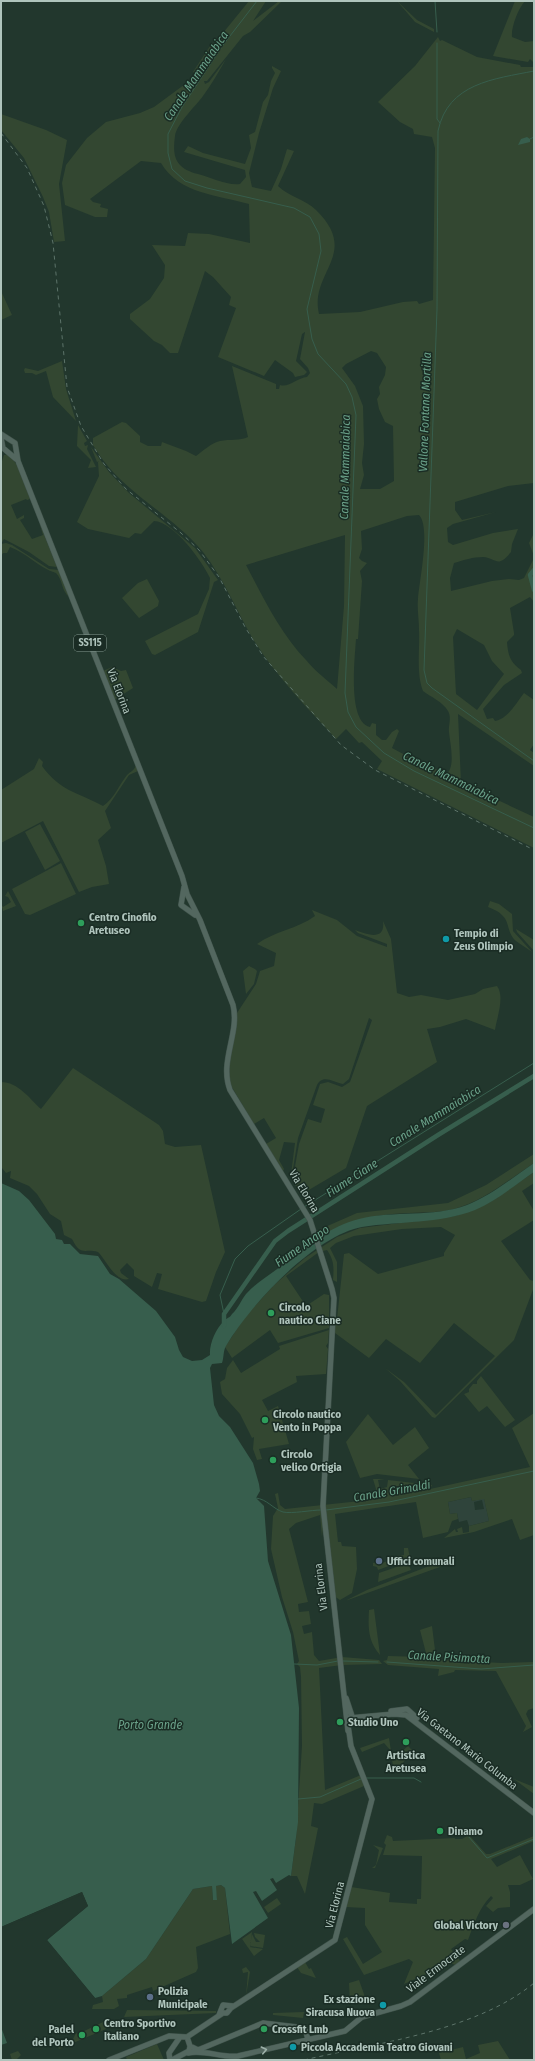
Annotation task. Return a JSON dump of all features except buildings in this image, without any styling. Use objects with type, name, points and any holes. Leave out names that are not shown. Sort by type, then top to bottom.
[{"type":"main road","points":[[1,434],[14,441],[14,447],[8,451]]},
{"type":"main road","points":[[8,438],[2,440],[3,448],[18,461]]},
{"type":"main road","name":"Via Elorina","points":[[14,447],[18,461],[234,1010],[226,1066],[229,1087],[310,1220],[334,1298],[323,1514],[344,1694],[350,1716],[348,1731],[351,1746],[372,1799],[335,1940],[230,2007],[227,2013],[220,2014],[187,2037]]},
{"type":"main road","points":[[184,884],[181,905],[192,912],[202,928]]},
{"type":"main road","points":[[182,898],[190,901],[185,908]]},
{"type":"main road","name":"Via Gaetano Mario Columba","points":[[406,1713],[534,1813]]},
{"type":"main road","name":"Via Gaetano Mario Columba","points":[[350,1716],[406,1713],[534,1810]]},
{"type":"main road","name":"Viale Ermocrate","points":[[311,2039],[344,2031],[362,2017],[410,2002],[534,1910]]},
{"type":"main road","points":[[180,2037],[169,2053],[171,2060],[198,2051],[263,2023],[305,2028],[311,2039],[238,2056],[222,2056],[207,2053],[198,2051],[190,2046]]},
{"type":"main road","points":[[109,2060],[169,2036],[187,2037],[190,2046],[185,2060]]},
{"type":"main road","points":[[207,2046],[207,2053]]},
{"type":"shaded area","points":[[249,1],[266,1],[253,21],[279,1],[282,1],[250,32],[243,36],[207,81],[204,81],[205,84],[209,82],[226,59],[200,100],[176,131],[174,150],[177,161],[185,169],[225,183],[240,184],[246,177],[245,170],[184,152],[188,146],[203,153],[245,164],[251,148],[249,135],[255,132],[263,102],[268,95],[271,81],[275,73],[272,66],[281,71],[273,88],[259,133],[249,173],[252,187],[271,191],[281,169],[287,149],[294,151],[278,186],[287,193],[312,206],[329,225],[334,239],[334,251],[331,263],[321,286],[318,299],[319,314],[360,312],[403,302],[417,301],[419,304],[433,300],[435,148],[432,137],[414,134],[413,129],[400,122],[378,102],[415,66],[438,37],[440,41],[442,40],[477,57],[520,65],[521,67],[534,67],[534,483],[508,486],[455,502],[455,510],[462,520],[496,512],[453,524],[447,528],[448,542],[453,545],[493,533],[518,529],[512,544],[511,552],[503,560],[497,561],[479,557],[454,563],[450,578],[451,591],[492,581],[509,579],[519,580],[524,578],[534,558],[534,602],[530,597],[510,608],[514,635],[507,642],[508,651],[510,658],[522,673],[504,685],[483,709],[487,719],[493,718],[495,721],[500,720],[508,714],[524,693],[534,700],[534,744],[530,750],[534,753],[534,766],[458,714],[461,783],[534,817],[534,848],[377,769],[382,761],[362,742],[359,743],[346,729],[336,739],[292,691],[271,665],[253,639],[230,595],[203,552],[176,525],[117,476],[93,445],[93,438],[122,422],[126,423],[140,436],[140,442],[148,446],[161,446],[162,442],[196,456],[210,445],[217,442],[248,437],[232,366],[276,384],[276,389],[279,389],[280,385],[287,385],[307,377],[310,373],[308,368],[300,359],[305,332],[302,334],[296,361],[307,372],[304,375],[295,377],[293,373],[275,360],[264,376],[218,357],[236,308],[229,305],[231,297],[213,277],[205,271],[178,353],[170,353],[162,345],[154,341],[130,319],[130,314],[150,299],[164,278],[165,265],[152,245],[185,246],[188,233],[209,234],[250,243],[249,204],[200,192],[178,181],[161,163],[141,161],[90,199],[93,202],[101,204],[100,207],[108,209],[107,217],[95,217],[65,205],[62,183],[66,165],[87,138],[106,122],[140,113],[154,107],[195,78],[197,76],[193,72],[212,43],[214,44]],"holes":[[[371,351],[377,353],[386,367],[385,375],[379,387],[380,394],[377,399],[379,409],[385,422],[393,426],[394,481],[380,489],[360,489],[364,475],[362,463],[364,444],[363,406],[355,386],[342,368],[346,364]],[[419,515],[424,531],[418,603],[420,677],[423,691],[443,705],[449,714],[452,761],[449,771],[446,774],[424,763],[420,763],[392,748],[399,731],[397,729],[392,732],[386,740],[382,740],[376,735],[376,724],[372,723],[370,727],[363,723],[358,714],[355,702],[354,673],[362,581],[360,571],[367,563],[359,558],[362,549],[361,531],[407,516]],[[345,535],[344,606],[337,689],[313,668],[288,638],[280,627],[246,565]],[[457,629],[484,645],[492,661],[504,674],[477,710],[456,694],[453,637]]]},
{"type":"shaded area","points":[[397,1],[417,20],[434,29],[434,32],[415,22]]},
{"type":"shaded area","points":[[515,1],[525,1],[516,18],[512,37],[525,42],[534,41],[534,63],[530,59],[528,62],[493,56]]},
{"type":"shaded area","points":[[1,114],[46,130],[67,140],[59,184],[65,241],[54,242],[49,212],[43,197],[24,158],[1,130]]},
{"type":"shaded area","points":[[1,291],[12,315],[1,320]]},
{"type":"shaded area","points":[[62,361],[66,389],[76,421],[53,397],[46,371],[36,375],[32,373],[25,373],[24,370],[25,368],[38,371]]},
{"type":"shaded area","points":[[78,425],[87,441],[84,443],[85,446],[88,445],[87,449],[96,467],[88,468],[91,460],[77,446]]},
{"type":"shaded area","points":[[91,447],[109,472],[129,493],[195,548],[218,580],[214,582],[198,632],[155,655],[152,654],[145,641],[198,614],[209,589],[210,578],[194,553],[178,535],[162,523],[154,521],[141,534],[135,533],[129,538],[88,529],[77,522],[99,476],[99,461],[97,462]]},
{"type":"shaded area","points":[[9,454],[19,468],[30,499],[26,499],[11,505],[17,519],[24,515],[24,518],[20,520],[32,539],[43,535],[39,522],[57,567],[49,566],[29,552],[4,539],[1,544],[1,464],[4,455]]},
{"type":"shaded area","points":[[534,533],[534,556],[529,543]]},
{"type":"shaded area","points":[[6,543],[12,545],[49,569],[59,570],[69,597],[66,594],[56,573],[44,568],[22,553],[10,547],[7,553],[3,553],[1,556],[1,544]]},
{"type":"shaded area","points":[[147,579],[159,601],[158,606],[139,618],[122,598],[138,583]]},
{"type":"shaded area","points":[[112,667],[121,671],[126,670],[133,688],[114,700],[103,671]]},
{"type":"shaded area","points":[[39,758],[43,762],[42,766],[55,781],[62,786],[103,806],[110,800],[127,775],[136,765],[138,771],[129,775],[105,811],[111,828],[98,840],[106,866],[109,884],[92,887],[79,892],[43,821],[1,843],[1,790],[34,769]]},
{"type":"shaded area","points":[[40,824],[60,861],[45,870],[25,832]]},
{"type":"shaded area","points":[[61,863],[76,894],[30,915],[25,914],[12,889]]},
{"type":"shaded area","points":[[8,891],[16,906],[3,911],[1,904],[3,907],[11,902],[8,897],[5,896]]},
{"type":"shaded area","points":[[490,901],[499,904],[512,914],[513,931],[532,952],[512,937],[507,923],[502,915],[488,907]]},
{"type":"shaded area","points":[[312,910],[337,920],[357,936],[387,947],[387,944],[358,933],[355,930],[374,935],[378,934],[383,928],[383,921],[391,939],[397,993],[409,997],[421,995],[448,1000],[475,994],[483,989],[497,986],[500,1001],[495,1030],[466,1019],[440,1027],[427,1029],[437,1062],[367,1106],[346,1168],[302,1194],[299,1192],[291,1177],[294,1172],[299,1144],[308,1119],[321,1123],[325,1109],[313,1105],[320,1084],[328,1082],[342,1087],[350,1082],[372,1020],[369,1018],[349,1079],[343,1084],[325,1079],[317,1085],[298,1138],[291,1174],[295,1143],[284,1142],[279,1160],[284,1169],[283,1171],[266,1144],[276,1138],[264,1118],[254,1124],[230,1084],[229,1061],[237,1013],[256,984],[260,971],[274,966],[276,953],[257,944],[315,916]]},
{"type":"shaded area","points":[[516,929],[534,940],[534,951],[517,932]]},
{"type":"shaded area","points":[[249,966],[257,971],[254,984],[246,994],[243,971]]},
{"type":"shaded area","points":[[73,1068],[159,1125],[163,1131],[165,1144],[175,1147],[201,1145],[225,1252],[206,1301],[202,1302],[158,1289],[162,1274],[157,1273],[152,1287],[134,1276],[134,1270],[127,1263],[120,1270],[121,1273],[129,1279],[120,1278],[98,1252],[80,1250],[72,1239],[64,1235],[61,1221],[50,1214],[37,1194],[29,1186],[10,1178],[11,1171],[6,1173],[1,1168],[1,1082],[18,1088],[41,1109]]},
{"type":"shaded area","points":[[534,1154],[534,1163],[476,1201],[454,1209],[443,1211],[372,1217],[350,1223],[318,1238],[316,1231],[357,1213],[448,1203],[486,1185]]},
{"type":"shaded area","points":[[534,1172],[534,1183],[522,1191],[534,1211],[534,1220],[501,1241],[530,1280],[534,1281],[534,1287],[514,1340],[435,1418],[432,1417],[400,1381],[385,1368],[404,1382],[436,1415],[495,1356],[454,1323],[420,1363],[386,1339],[369,1358],[335,1333],[334,1327],[337,1319],[344,1254],[349,1253],[378,1274],[444,1256],[444,1253],[455,1235],[441,1227],[402,1229],[354,1236],[336,1243],[330,1248],[337,1262],[337,1282],[333,1280],[333,1264],[327,1250],[319,1252],[286,1276],[306,1306],[324,1294],[329,1295],[329,1328],[278,1343],[270,1330],[232,1358],[225,1347],[245,1317],[274,1285],[305,1258],[337,1237],[360,1228],[455,1216],[492,1201]]},
{"type":"shaded area","points":[[329,1330],[328,1343],[326,1346],[328,1349],[326,1374],[296,1376],[297,1382],[262,1400],[268,1411],[278,1406],[289,1444],[259,1449],[262,1459],[257,1460],[253,1449],[254,1437],[252,1438],[240,1414],[222,1394],[220,1382],[225,1379],[227,1368],[233,1360],[241,1373],[280,1349],[279,1346]]},
{"type":"shaded area","points":[[481,1376],[515,1420],[505,1427],[487,1406],[479,1412],[464,1394],[469,1392],[469,1389],[473,1384],[477,1384],[477,1381]]},
{"type":"shaded area","points":[[534,1413],[534,1535],[520,1540],[512,1519],[474,1532],[444,1538],[455,1529],[456,1532],[458,1532],[457,1529],[462,1527],[463,1533],[469,1532],[469,1526],[489,1521],[484,1499],[472,1501],[471,1497],[448,1502],[450,1514],[457,1513],[458,1519],[452,1521],[448,1532],[423,1538],[416,1502],[335,1514],[338,1542],[341,1542],[342,1546],[356,1547],[357,1569],[352,1593],[340,1600],[334,1596],[323,1527],[322,1537],[320,1515],[296,1523],[289,1529],[308,1602],[298,1604],[299,1612],[309,1611],[311,1624],[302,1626],[304,1634],[312,1632],[314,1655],[319,1661],[342,1657],[379,1660],[382,1664],[342,1665],[319,1668],[325,1790],[361,1775],[369,1793],[370,1800],[364,1786],[322,1804],[314,1803],[311,1826],[318,1828],[305,1894],[297,1876],[291,1876],[296,1838],[302,1746],[301,1677],[300,1667],[297,1664],[299,1661],[293,1632],[282,1597],[271,1549],[273,1516],[278,1508],[275,1494],[278,1493],[280,1505],[285,1509],[379,1499],[373,1479],[385,1479],[378,1480],[380,1489],[387,1487],[388,1480],[432,1485],[430,1489],[530,1467],[512,1428]]},
{"type":"shaded area","points":[[368,1414],[393,1445],[415,1427],[429,1448],[408,1465],[419,1479],[377,1474],[360,1478],[346,1442]]},
{"type":"shaded area","points":[[471,1497],[472,1501],[484,1498],[489,1521],[469,1526],[467,1520],[459,1522],[457,1513],[450,1514],[448,1502]],"holes":[[[482,1500],[484,1509],[475,1510],[474,1502]]]},
{"type":"shaded area","points":[[404,1548],[408,1548],[410,1558],[378,1570],[377,1567],[373,1566],[373,1563],[376,1562],[377,1564],[396,1559],[396,1556],[404,1555]]},
{"type":"shaded area","points":[[450,1558],[451,1563],[345,1601],[367,1590]]},
{"type":"shaded area","points":[[408,1563],[411,1570],[378,1582],[379,1573]]},
{"type":"shaded area","points":[[374,1609],[380,1655],[373,1645],[369,1628],[369,1610]]},
{"type":"shaded area","points":[[432,1626],[436,1658],[440,1660],[502,1663],[534,1662],[534,1708],[528,1710],[526,1714],[532,1727],[523,1732],[526,1726],[496,1671],[455,1670],[454,1672],[438,1676],[439,1669],[388,1665],[383,1661],[387,1660],[388,1656],[423,1657],[426,1653],[420,1630]]},
{"type":"shaded area","points":[[389,1738],[391,1751],[384,1743],[362,1752],[360,1748]]},
{"type":"shaded area","points":[[408,1746],[414,1752],[394,1771],[392,1760]]},
{"type":"shaded area","points":[[514,1779],[534,1787],[534,1794]]},
{"type":"shaded area","points":[[387,1835],[392,1837],[393,1841],[455,1838],[462,1839],[469,1835],[486,1854],[490,1854],[534,1836],[534,1841],[491,1859],[497,1867],[520,1855],[533,1879],[520,1885],[508,1885],[510,1892],[510,1907],[498,1908],[493,1912],[486,1906],[493,1898],[491,1896],[477,1916],[468,1940],[465,1939],[451,1949],[461,1962],[455,1965],[451,1963],[404,1984],[413,1962],[409,1959],[364,1975],[343,1939],[347,1937],[363,1964],[382,1952],[365,1925],[365,1908],[346,1907],[351,1887],[390,1893],[389,1902],[417,1904],[417,1899],[421,1899],[422,1856],[383,1855],[386,1845],[384,1843]]},
{"type":"shaded area","points":[[373,1845],[383,1848],[375,1868],[372,1868],[376,1865],[379,1850]]},
{"type":"shaded area","points":[[221,1885],[225,1888],[230,1934],[196,1947],[198,1968],[196,1972],[153,1991],[152,1987],[127,1995],[127,1998],[117,1999],[119,2006],[114,2009],[92,2009],[93,2005],[103,2002],[102,1996],[146,1959],[193,1889],[212,1886],[213,1900],[217,1900],[215,1886]]},
{"type":"shaded area","points":[[277,1898],[281,1904],[268,1913],[264,1907]]},
{"type":"shaded area","points":[[252,1932],[250,1947],[263,1949],[254,1956],[242,1939]]},
{"type":"shaded area","points":[[254,1933],[265,1935],[264,1942],[260,1942],[255,1937]]},
{"type":"shaded area","points":[[252,1934],[256,1942],[264,1942],[263,1948],[250,1946]]},
{"type":"shaded area","points":[[305,1962],[309,1969],[311,1968],[316,1978],[301,1973],[297,1967]]},
{"type":"shaded area","points":[[246,1967],[250,1972],[246,1996],[248,1972],[243,1973],[242,1969]]},
{"type":"shaded area","points":[[359,1980],[365,1997],[350,2003],[349,1983]]},
{"type":"shaded area","points":[[127,2010],[216,2011],[216,2013],[124,2017]]},
{"type":"shaded area","points":[[304,2012],[303,2018],[273,2015],[273,2013]]},
{"type":"shaded area","points":[[103,2022],[106,2029],[59,2049],[58,2047],[72,2041],[76,2033],[78,2034]]},
{"type":"shaded area","points":[[498,2041],[510,2060],[441,2060],[439,2053],[463,2047],[466,2059],[480,2053],[478,2045]]},
{"type":"shaded area","points":[[157,2044],[164,2060],[127,2060],[126,2057]]},
{"type":"shaded area","points":[[18,2051],[21,2055],[16,2060],[12,2060],[10,2054]]},
{"type":"water","points":[[527,137],[530,139],[530,142],[518,145],[521,139]]},
{"type":"water","name":"Porto Grande","points":[[534,1163],[534,1172],[498,1197],[475,1210],[448,1218],[362,1227],[343,1233],[324,1244],[285,1274],[267,1293],[237,1329],[226,1346],[222,1363],[212,1364],[210,1368],[214,1405],[219,1416],[230,1427],[253,1463],[260,1491],[256,1498],[264,1506],[268,1561],[291,1635],[299,1708],[298,1822],[291,1876],[289,1875],[276,1883],[273,1878],[270,1879],[277,1890],[262,1901],[256,1891],[253,1892],[268,1918],[232,1944],[225,1888],[221,1885],[216,1886],[217,1900],[213,1900],[212,1886],[193,1889],[146,1959],[102,1996],[95,1998],[47,1940],[88,1906],[82,1892],[1,1927],[1,1183],[19,1191],[29,1200],[55,1234],[56,1239],[62,1240],[64,1244],[70,1244],[80,1254],[98,1256],[110,1274],[119,1279],[156,1311],[175,1337],[183,1357],[192,1361],[202,1360],[210,1355],[212,1342],[218,1329],[234,1312],[244,1296],[250,1290],[310,1244],[338,1226],[372,1216],[427,1213],[454,1209],[467,1205],[493,1191]]},
{"type":"water","points":[[1,2027],[7,2043],[1,2045]]},
{"type":"pier","points":[[82,1892],[88,1906],[47,1940],[95,1998],[93,1999],[45,1941],[86,1905],[81,1895],[1,1929],[1,1927]]},
{"type":"waterway","name":"Canale Mammaiabica","points":[[257,1],[223,45],[182,107],[168,134],[168,153],[172,169],[185,181],[207,188],[294,208],[310,217],[319,234],[321,251],[307,309],[312,339],[318,354],[346,384],[352,397],[356,415],[345,693],[348,712],[356,727],[384,753],[414,771],[534,828]]},
{"type":"waterway","points":[[435,1],[437,32]]},
{"type":"waterway","points":[[437,43],[437,119],[440,123]]},
{"type":"waterway","name":"Vallone Fontana Mortilla","points":[[534,71],[489,81],[462,93],[452,102],[443,115],[438,131],[437,309],[424,670],[427,683],[432,688],[534,761]]},
{"type":"waterway","points":[[530,139],[534,137]]},
{"type":"waterway","name":"Fiume Ciane","points":[[534,570],[530,575],[534,590]]},
{"type":"waterway","name":"Canale Mammaiabica","points":[[304,1207],[534,1063]]},
{"type":"waterway","name":"Fiume Ciane","points":[[224,1326],[224,1314],[275,1241],[288,1231],[438,1135],[534,1076]]},
{"type":"waterway","name":"Canale Mammaiabica","points":[[224,1314],[220,1295],[235,1259],[248,1246],[301,1209]]},
{"type":"waterway","name":"Canale Grimaldi","points":[[326,1510],[389,1502],[534,1471]]},
{"type":"waterway","name":"Canale Grimaldi","points":[[256,1498],[263,1500],[283,1512],[291,1513],[321,1510]]},
{"type":"waterway","name":"Canale Pisimotta","points":[[294,1664],[317,1665],[338,1661]]},
{"type":"waterway","name":"Canale Pisimotta","points":[[343,1661],[378,1662]]},
{"type":"waterway","name":"Canale Pisimotta","points":[[387,1662],[481,1669],[534,1665]]},
{"type":"waterway","points":[[366,1778],[414,1778],[421,1782]]},
{"type":"waterway","points":[[298,1799],[320,1797],[361,1779]]},
{"type":"waterway","points":[[468,1836],[487,1858],[534,1839]]},
{"type":"railway","points":[[1,133],[27,168],[44,206],[53,243],[67,387],[81,426],[104,464],[126,489],[181,533],[199,550],[219,577],[245,627],[263,656],[341,745],[375,770],[534,850]]},
{"type":"railway","points":[[304,2060],[394,2041],[455,2024],[484,2013],[510,1999],[534,1983]]},
{"type":"place","name":"Centro Cinofilo Aretuseo","points":[[81,923]]},
{"type":"place","name":"Tempio di Zeus Olimpio","points":[[446,939]]},
{"type":"place","name":"Circolo nautico Ciane","points":[[271,1313]]},
{"type":"place","name":"Circolo nautico Vento in Poppa","points":[[265,1420]]},
{"type":"place","name":"Circolo velico Ortigia","points":[[273,1460]]},
{"type":"place","name":"Uffici comunali","points":[[379,1561]]},
{"type":"place","name":"Studio Uno","points":[[340,1722]]},
{"type":"place","name":"Artistica Aretusea","points":[[406,1742]]},
{"type":"place","name":"Dinamo","points":[[440,1831]]},
{"type":"place","name":"Global Victory","points":[[506,1925]]},
{"type":"place","name":"Polizia Municipale","points":[[150,1997]]},
{"type":"place","name":"Ex stazione Siracusa Nuova","points":[[383,2005]]},
{"type":"place","name":"Centro Sportivo Italiano","points":[[96,2029]]},
{"type":"place","name":"Crossfit Lmb","points":[[264,2029]]},
{"type":"place","name":"Padel del Porto","points":[[82,2035]]},
{"type":"place","name":"Piccola Accademia Teatro Giovani","points":[[293,2047]]},
{"type":"water label","name":"Fiume Anapo","points":[[302,1246]]}]
